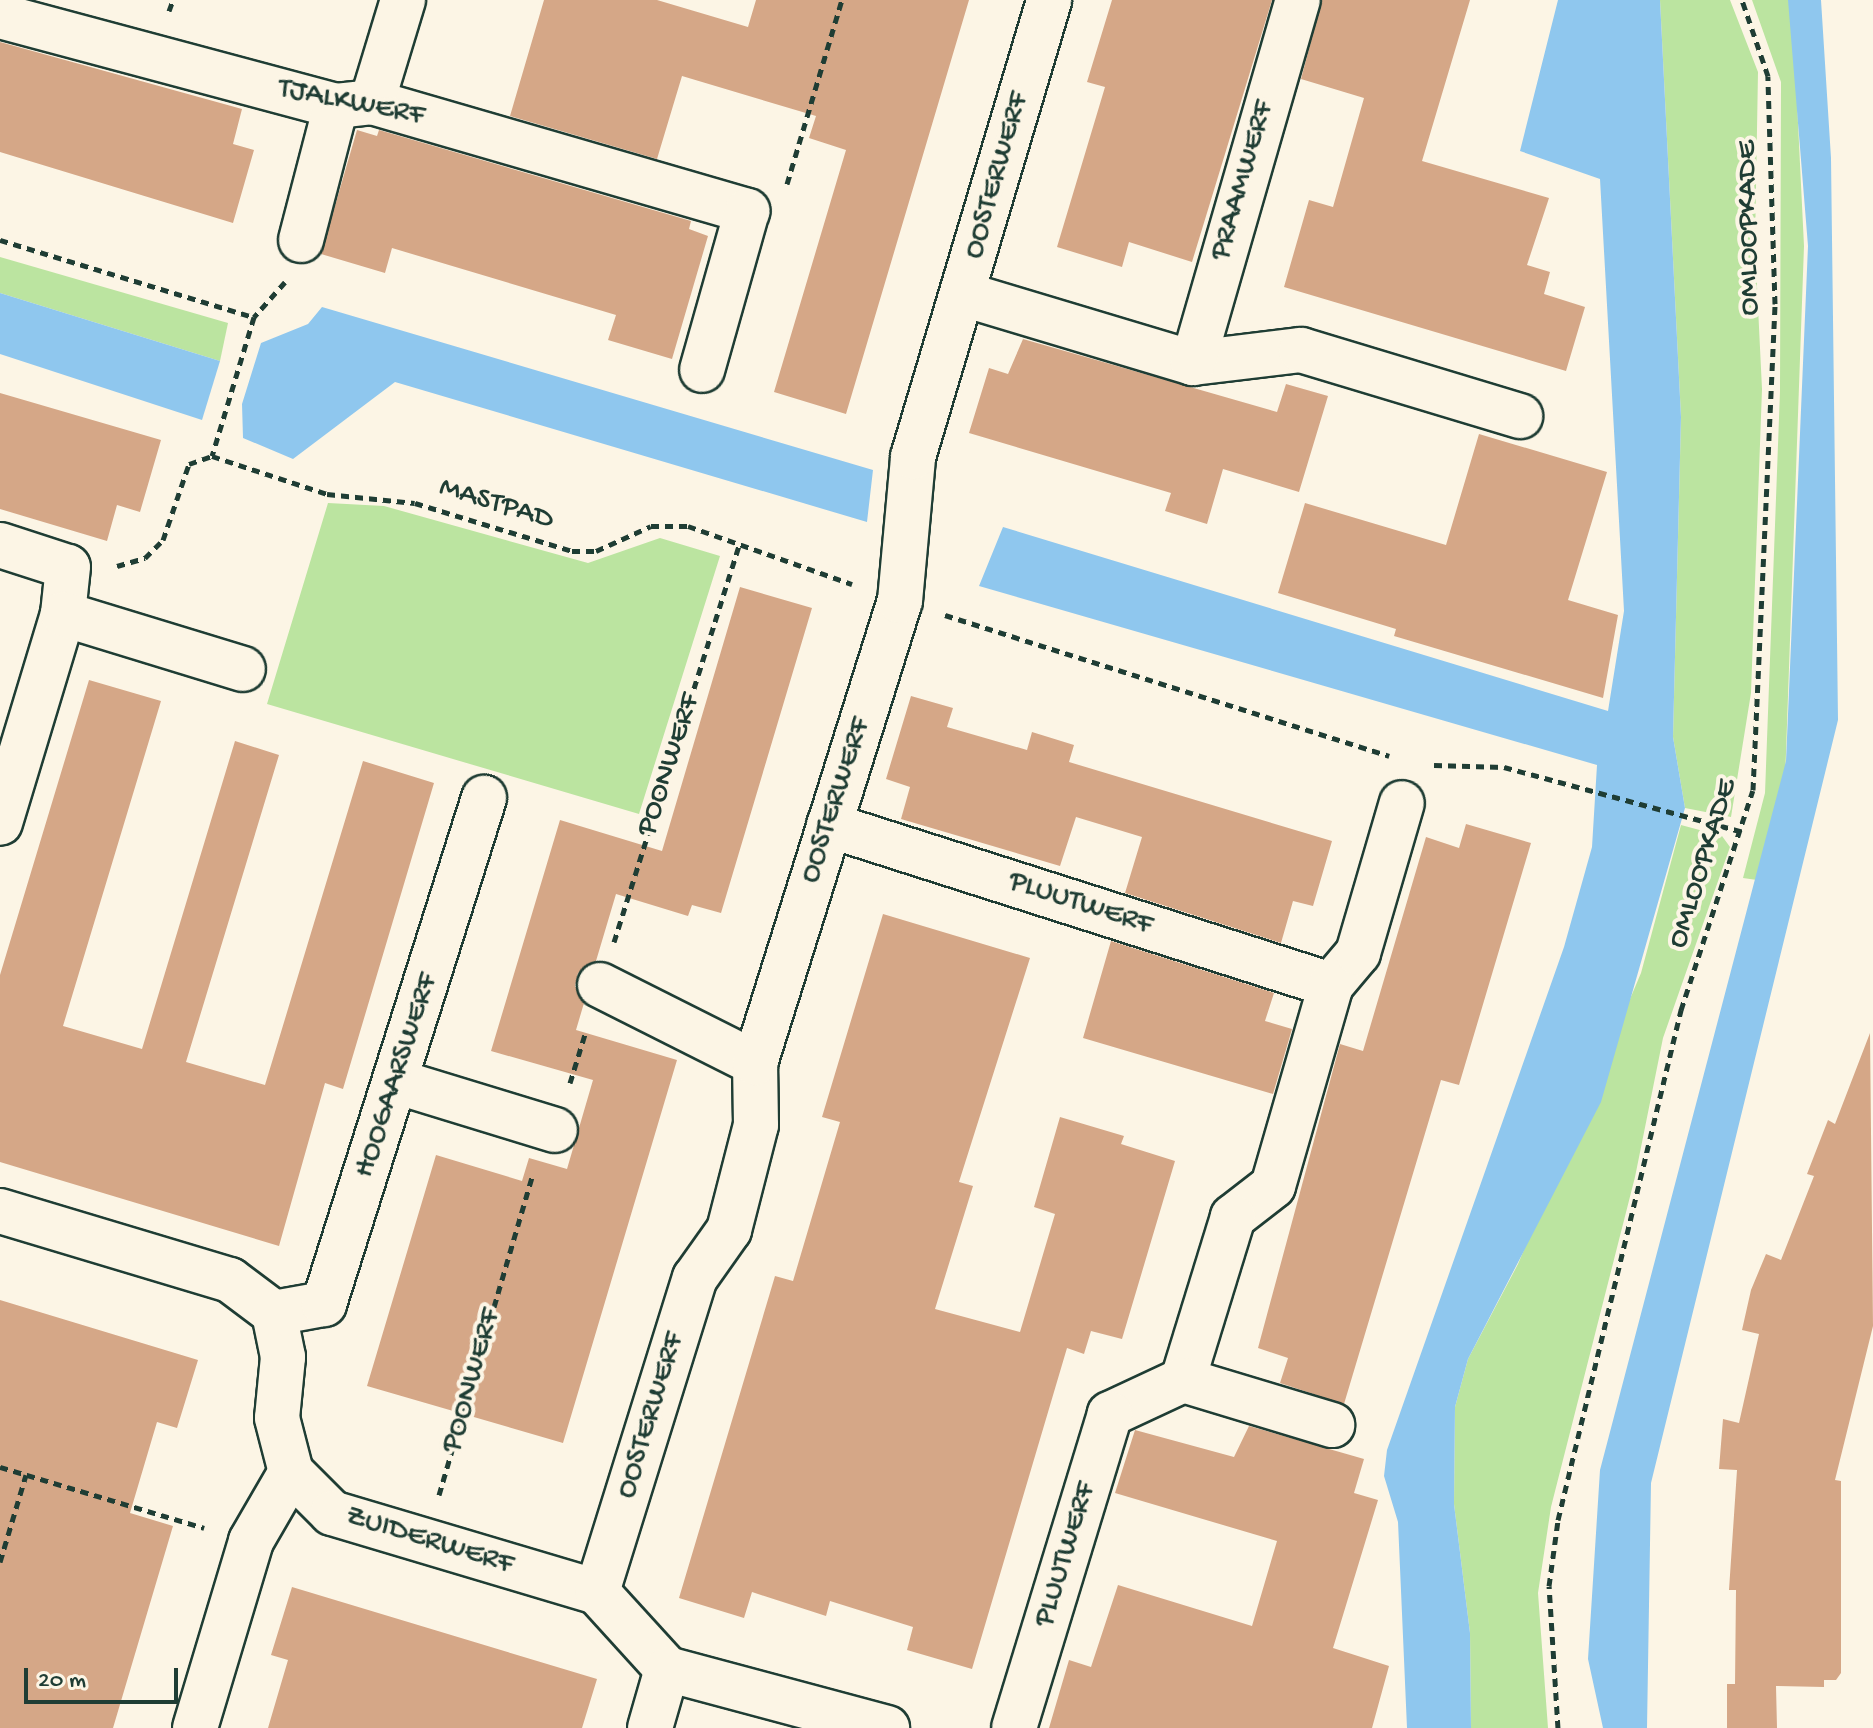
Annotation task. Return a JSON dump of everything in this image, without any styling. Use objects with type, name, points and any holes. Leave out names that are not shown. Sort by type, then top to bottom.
[{"type":"street","points":[[301,240],[354,104],[403,0]]},
{"type":"street","name":"OOSTERWERF","points":[[597,1592],[695,1278],[729,1230],[756,1125],[755,1063],[900,601],[913,457],[1049,0]]},
{"type":"street","name":"PRAAMWERF","points":[[1193,363],[1298,0]]},
{"type":"street","name":"TJALKWERF","points":[[0,16],[354,104],[747,211]]},
{"type":"street","points":[[702,370],[747,211]]},
{"type":"street","points":[[963,294],[1193,363],[1301,350],[1520,416]]},
{"type":"street","points":[[0,545],[68,567],[63,614],[0,823]]},
{"type":"street","points":[[63,614],[243,669]]},
{"type":"street","name":"HOOGAARSWERF","points":[[274,1313],[324,1304],[398,1082],[484,798]]},
{"type":"street","points":[[1332,1425],[1183,1380],[1233,1217],[1273,1186],[1331,985],[1358,953],[1402,803]]},
{"type":"street","name":"PLUUTWERF","points":[[829,825],[1331,985]]},
{"type":"street","points":[[600,985],[755,1063]]},
{"type":"street","points":[[398,1082],[551,1128]]},
{"type":"street","points":[[0,1211],[230,1280],[274,1313],[283,1357],[277,1418],[291,1472],[251,1541],[195,1728]]},
{"type":"street","name":"PLUUTWERF","points":[[1014,1728],[1110,1414],[1183,1380]]},
{"type":"street","name":"ZUIDERWERF","points":[[291,1472],[332,1513],[597,1592]]},
{"type":"street","points":[[597,1592],[667,1669],[887,1728]]},
{"type":"street","points":[[650,1728],[667,1669]]},
{"type":"path","points":[[747,211],[784,197],[842,0]]},
{"type":"path","name":"OMLOOPKADE","points":[[1558,1728],[1549,1586],[1558,1520],[1681,1010],[1743,832],[1753,790],[1775,304],[1768,76],[1742,0]]},
{"type":"path","points":[[0,240],[254,317]]},
{"type":"path","points":[[68,567],[119,566],[145,558],[163,540],[189,464],[212,456],[254,317],[281,294],[301,240]]},
{"type":"path","name":"MASTPAD","points":[[212,456],[327,494],[415,503],[572,551],[596,551],[651,526],[688,526],[900,601],[1399,760]]},
{"type":"path","name":"POONWERF","points":[[426,1542],[551,1128],[600,985],[739,546]]},
{"type":"path","points":[[1429,765],[1504,767],[1743,832]]},
{"type":"path","points":[[0,1467],[251,1541]]},
{"type":"path","points":[[0,1562],[26,1475]]},
{"type":"green space","points":[[1660,0],[1730,0],[1758,72],[1755,245],[1762,389],[1751,693],[1731,817],[1685,808],[1673,737],[1681,417]]},
{"type":"green space","points":[[1752,0],[1792,0],[1804,246],[1783,837],[1764,881],[1743,878],[1765,793],[1780,391],[1781,82]]},
{"type":"green space","points":[[0,257],[228,323],[220,361],[0,293]]},
{"type":"green space","points":[[328,503],[384,506],[588,563],[660,538],[720,556],[639,814],[267,704]]},
{"type":"green space","points":[[1681,825],[1722,836],[1730,847],[1663,1038],[1635,1177],[1551,1507],[1538,1593],[1548,1728],[1471,1728],[1470,1633],[1454,1504],[1455,1407],[1468,1359],[1518,1264],[1641,973]]},
{"type":"water","points":[[1558,0],[1660,0],[1681,417],[1673,737],[1685,808],[1601,1102],[1468,1359],[1455,1407],[1454,1504],[1470,1633],[1471,1728],[1407,1728],[1398,1522],[1384,1476],[1387,1450],[1564,947],[1592,847],[1597,765],[979,586],[1003,527],[1608,711],[1624,611],[1600,179],[1520,151]]},
{"type":"water","points":[[1788,0],[1821,0],[1831,158],[1838,720],[1651,1483],[1647,1728],[1603,1728],[1588,1659],[1600,1470],[1786,761],[1808,246]]},
{"type":"water","points":[[0,293],[220,361],[202,420],[0,354]]},
{"type":"water","points":[[322,307],[873,470],[867,522],[395,382],[293,459],[243,438],[242,404],[261,343],[308,324]]},
{"type":"building","points":[[544,0],[657,0],[748,27],[756,0],[969,0],[846,414],[774,392],[846,150],[809,138],[816,116],[682,76],[657,159],[510,116]]},
{"type":"building","points":[[1112,0],[1272,0],[1192,262],[1129,242],[1122,267],[1057,247],[1105,87],[1087,82]]},
{"type":"building","points":[[1322,0],[1470,0],[1422,161],[1549,198],[1527,265],[1550,272],[1544,294],[1585,307],[1566,371],[1284,287],[1309,200],[1333,207],[1364,98],[1301,79]]},
{"type":"building","points":[[0,42],[242,109],[233,144],[254,150],[233,223],[0,152]]},
{"type":"building","points":[[357,130],[377,136],[379,130],[691,221],[689,229],[708,236],[672,359],[608,340],[616,315],[392,248],[385,273],[321,254]]},
{"type":"building","points":[[1023,339],[1277,412],[1286,384],[1328,396],[1299,492],[1223,469],[1207,524],[1165,511],[1171,493],[969,433],[989,368],[1008,374]]},
{"type":"building","points":[[0,393],[161,440],[140,512],[117,505],[107,541],[0,509]]},
{"type":"building","points":[[1479,434],[1607,472],[1568,600],[1618,615],[1603,698],[1394,636],[1396,629],[1278,593],[1305,503],[1446,545]]},
{"type":"building","points":[[740,587],[812,608],[721,913],[692,905],[688,916],[616,894],[596,961],[578,973],[575,986],[584,1003],[576,1030],[677,1060],[563,1443],[367,1386],[436,1155],[522,1181],[529,1158],[567,1169],[593,1080],[491,1051],[560,820],[662,851]]},
{"type":"building","points":[[89,680],[161,701],[63,1026],[142,1049],[235,741],[279,755],[186,1062],[265,1085],[363,761],[434,783],[343,1089],[325,1083],[279,1246],[0,1162],[0,975]]},
{"type":"building","points":[[911,696],[953,708],[947,727],[1027,750],[1032,732],[1074,745],[1069,762],[1332,841],[1313,906],[1293,901],[1281,943],[1125,893],[1142,837],[1076,817],[1060,866],[901,819],[910,787],[886,779]]},
{"type":"building","points":[[1466,824],[1531,843],[1459,1085],[1441,1080],[1344,1404],[1280,1383],[1288,1358],[1258,1348],[1340,1044],[1363,1051],[1426,837],[1459,848]]},
{"type":"building","points":[[883,914],[1030,958],[959,1182],[973,1186],[935,1309],[1020,1332],[1055,1214],[1034,1207],[1060,1117],[1124,1136],[1121,1144],[1175,1161],[1122,1339],[1091,1331],[1084,1354],[1067,1348],[972,1669],[907,1650],[913,1627],[830,1601],[826,1616],[752,1592],[744,1618],[679,1598],[775,1276],[793,1281],[840,1122],[822,1117]]},
{"type":"building","points":[[1111,941],[1274,993],[1265,1021],[1292,1029],[1273,1094],[1083,1038]]},
{"type":"building","points":[[1870,1033],[1873,1326],[1835,1480],[1841,1481],[1841,1673],[1836,1680],[1824,1680],[1824,1687],[1776,1686],[1777,1728],[1727,1728],[1727,1684],[1735,1684],[1736,1590],[1729,1590],[1737,1470],[1719,1469],[1723,1419],[1739,1423],[1759,1334],[1742,1330],[1751,1290],[1766,1254],[1781,1260],[1814,1176],[1807,1174],[1828,1120],[1835,1124]]},
{"type":"building","points":[[0,1300],[198,1360],[177,1428],[157,1422],[130,1513],[173,1526],[113,1728],[0,1728]]},
{"type":"building","points":[[1249,1426],[1364,1459],[1354,1493],[1378,1500],[1333,1648],[1389,1666],[1372,1728],[1049,1728],[1069,1660],[1091,1667],[1118,1585],[1252,1626],[1277,1541],[1115,1493],[1135,1430],[1234,1457]]},
{"type":"building","points":[[292,1587],[597,1679],[582,1728],[268,1728],[288,1660],[271,1655]]}]
